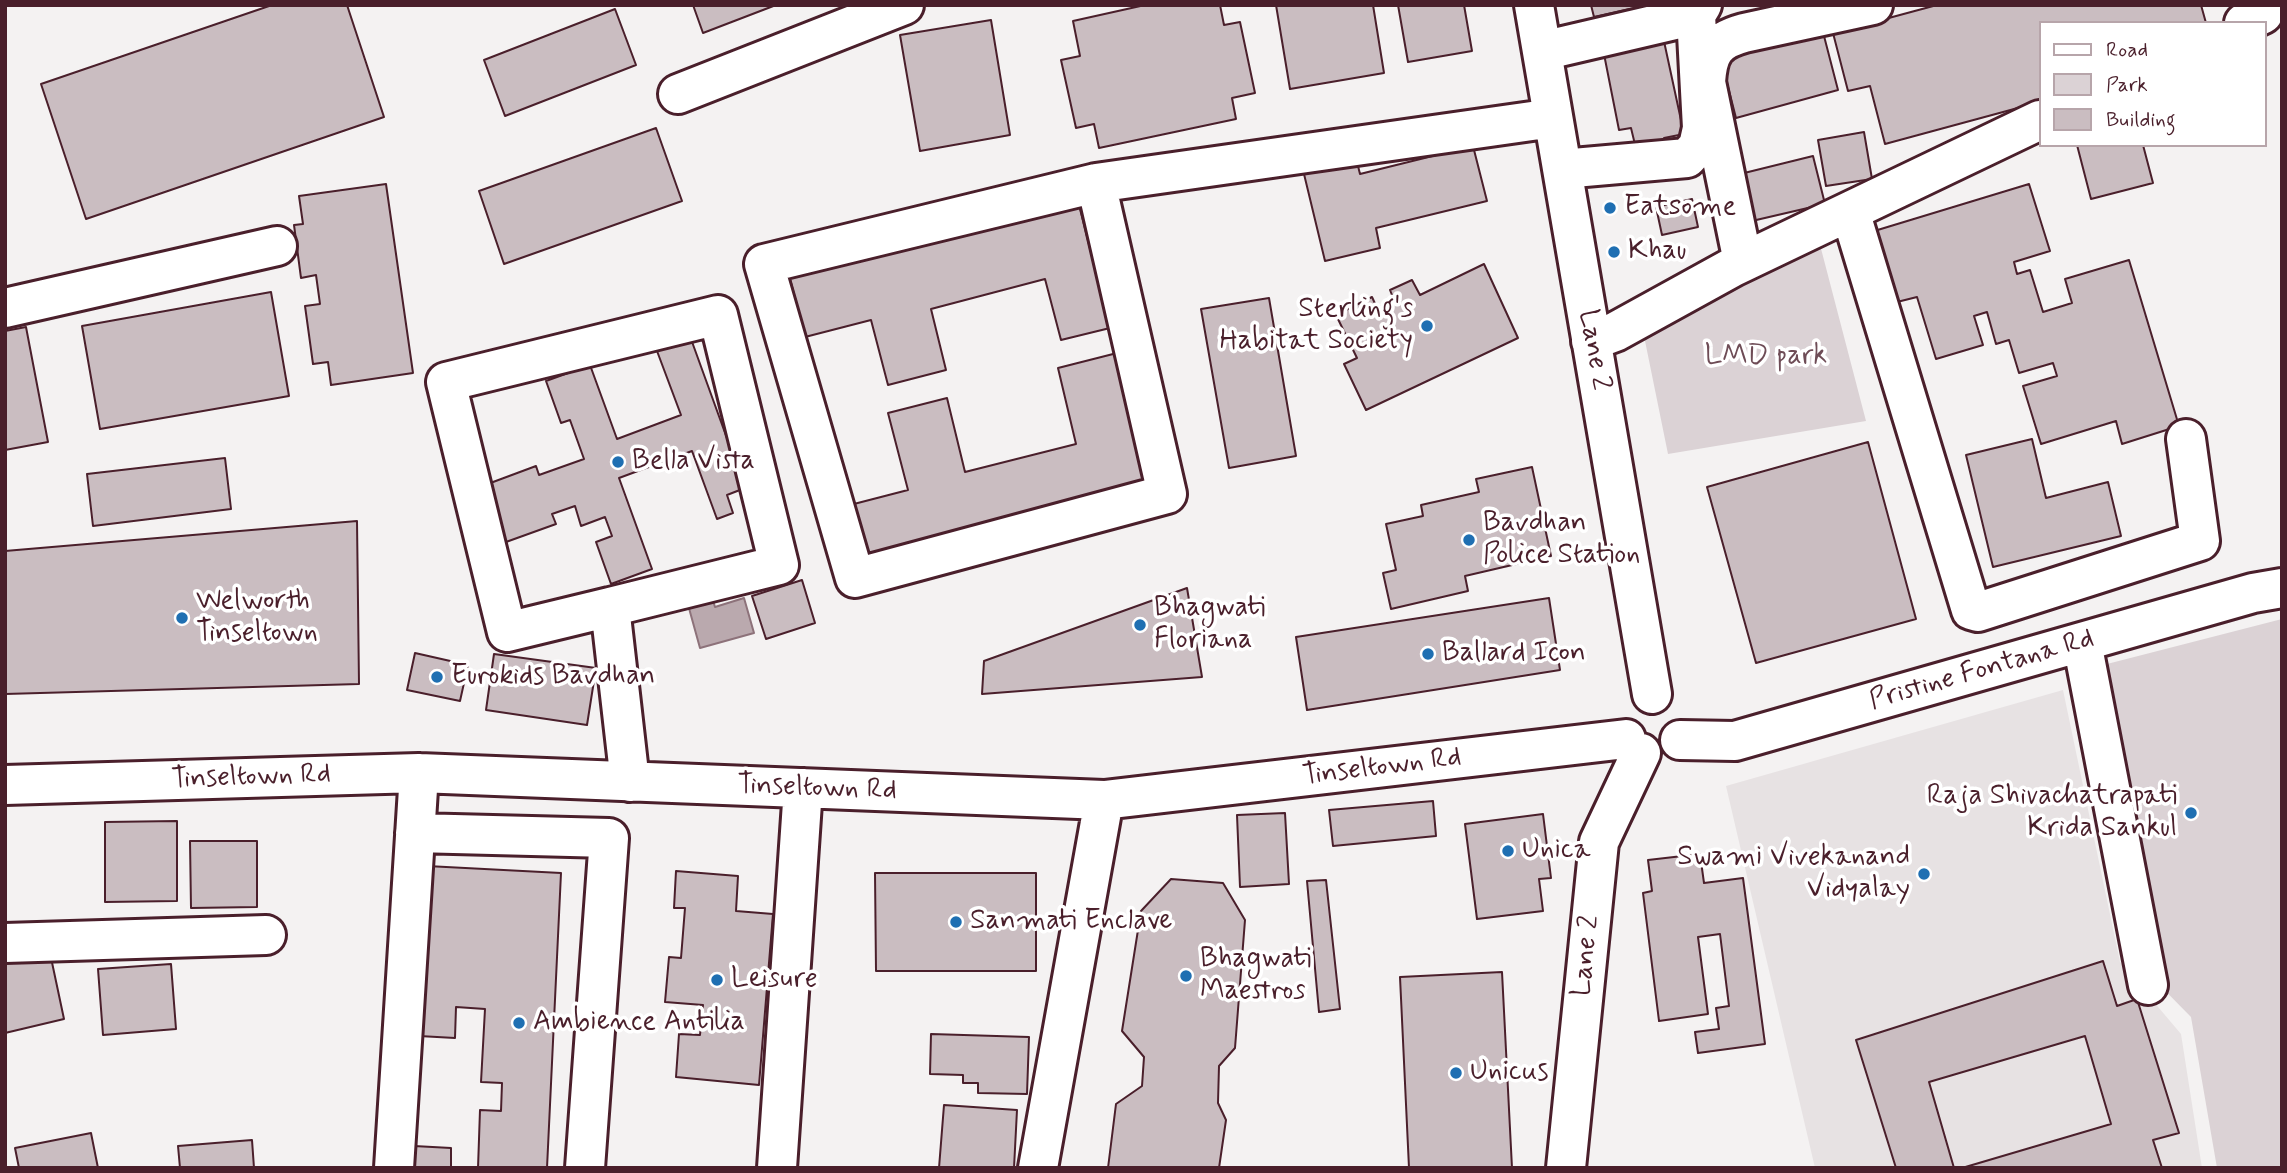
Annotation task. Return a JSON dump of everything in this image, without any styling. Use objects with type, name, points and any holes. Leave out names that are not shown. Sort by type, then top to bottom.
[{"type":"street","points":[[678,94],[904,5]]},
{"type":"street","name":"Lane 2","points":[[1534,5],[1652,694]]},
{"type":"street","points":[[1743,262],[1706,82],[1708,65],[1714,50],[1726,38],[1873,5]]},
{"type":"street","points":[[2226,5],[2247,20]]},
{"type":"street","points":[[1542,51],[1699,10],[1702,128],[1698,146],[1687,158],[1562,169]]},
{"type":"street","points":[[1096,183],[1167,494],[855,578],[764,264],[1096,183],[1553,118]]},
{"type":"street","points":[[1591,341],[1615,332],[1743,262],[2038,121]]},
{"type":"street","points":[[1850,211],[1971,610],[1978,612],[2200,541],[2186,439]]},
{"type":"street","points":[[5,308],[278,246]]},
{"type":"street","points":[[718,315],[779,565],[610,607],[507,632],[446,382],[718,315]]},
{"type":"street","name":"Pristine Fontana Rd","points":[[1681,740],[1735,741],[2282,587]]},
{"type":"street","points":[[610,607],[630,782]]},
{"type":"street","points":[[2082,642],[2148,985]]},
{"type":"street","points":[[1652,694],[1671,699],[1683,715],[1681,740],[1671,751],[1661,755],[1633,746],[1623,729],[1628,710],[1634,702],[1652,694]]},
{"type":"street","name":"Lane 2","points":[[1566,1168],[1599,842],[1633,746]]},
{"type":"street","name":"Tinseltown Rd","points":[[5,785],[419,773],[1104,800],[1633,746]]},
{"type":"street","points":[[394,1168],[419,773]]},
{"type":"street","points":[[777,1168],[803,788]]},
{"type":"street","points":[[1038,1168],[1104,800]]},
{"type":"street","points":[[415,833],[609,838],[585,1168]]},
{"type":"street","points":[[5,943],[266,935]]},
{"type":"shaded area","points":[[711,594],[715,607],[744,598],[754,633],[700,648],[687,601]]},
{"type":"shaded area","name":"Swami Vivekanand Vidyalay","points":[[2063,690],[2120,962],[2181,1034],[2202,1168],[1815,1168],[1726,786]]},
{"type":"green space","name":"LMD park","points":[[1819,241],[1866,421],[1668,454],[1643,331]]},
{"type":"green space","name":"Raja Shivachatrapati Krida Sankul","points":[[2282,619],[2282,1168],[2217,1168],[2191,1017],[2128,953],[2072,673]]},
{"type":"building","points":[[272,5],[347,5],[384,117],[86,219],[41,84]]},
{"type":"building","points":[[693,5],[776,5],[703,33]]},
{"type":"building","points":[[1145,5],[1220,5],[1224,25],[1240,22],[1255,93],[1232,98],[1236,119],[1099,148],[1094,124],[1076,128],[1061,60],[1080,56],[1073,21]]},
{"type":"building","points":[[1276,5],[1373,5],[1384,73],[1290,89]]},
{"type":"building","points":[[1398,5],[1464,5],[1472,51],[1408,62]]},
{"type":"building","points":[[1591,5],[1648,5],[1594,17]]},
{"type":"building","points":[[1937,5],[2201,5],[2205,21],[2038,21],[2038,103],[1885,144],[1870,86],[1848,91],[1833,33]]},
{"type":"building","points":[[615,9],[636,65],[505,116],[484,60]]},
{"type":"building","points":[[991,20],[1010,135],[920,151],[900,35]]},
{"type":"building","points":[[1798,30],[1824,36],[1838,90],[1736,118],[1719,52]]},
{"type":"building","points":[[1662,32],[1684,134],[1664,138],[1667,150],[1638,157],[1631,128],[1619,130],[1602,44]]},
{"type":"building","points":[[656,128],[682,201],[504,264],[479,191]]},
{"type":"building","points":[[1864,132],[1872,179],[1826,186],[1818,140]]},
{"type":"building","points":[[1473,146],[1487,201],[1376,228],[1380,248],[1325,261],[1304,174],[1357,162],[1360,174]]},
{"type":"building","points":[[2078,147],[2144,147],[2153,183],[2091,199]]},
{"type":"building","points":[[1813,156],[1825,204],[1739,224],[1728,177]]},
{"type":"building","points":[[386,184],[413,373],[331,385],[328,362],[313,364],[305,306],[320,304],[316,275],[301,278],[294,225],[303,224],[299,196]]},
{"type":"building","points":[[2029,184],[2050,251],[2014,262],[2017,274],[2030,270],[2043,312],[2072,303],[2065,279],[2129,260],[2179,426],[2122,444],[2116,421],[2041,444],[2023,386],[2057,376],[2053,363],[2019,373],[2009,340],[1996,344],[1987,312],[1974,316],[1983,345],[1936,359],[1917,297],[1893,303],[1871,232]]},
{"type":"building","points":[[1077,197],[1110,328],[1061,340],[1045,279],[931,309],[946,370],[888,385],[871,320],[805,337],[788,271]]},
{"type":"building","points":[[1692,199],[1698,227],[1662,235],[1656,207]]},
{"type":"building","name":"Sterling's Habitat Society","points":[[1484,264],[1518,338],[1366,410],[1344,364],[1357,358],[1336,315],[1372,297],[1377,308],[1394,300],[1390,290],[1412,280],[1420,295]]},
{"type":"building","points":[[271,292],[289,396],[100,429],[82,326]]},
{"type":"building","points":[[1269,298],[1296,456],[1229,468],[1201,309]]},
{"type":"building","points":[[26,327],[48,442],[5,450],[5,331]]},
{"type":"building","name":"Bella Vista","points":[[691,339],[745,488],[727,495],[733,513],[717,519],[692,451],[619,478],[652,569],[611,584],[596,542],[612,536],[605,517],[581,526],[575,506],[552,514],[556,524],[506,542],[485,485],[536,466],[539,475],[584,459],[570,420],[561,423],[546,381],[590,365],[617,439],[681,415],[657,351]]},
{"type":"building","points":[[1121,352],[1154,483],[863,557],[850,505],[908,490],[888,413],[947,398],[965,472],[1076,444],[1058,368]]},
{"type":"building","points":[[2032,439],[2046,498],[2108,482],[2121,536],[1993,567],[1966,455]]},
{"type":"building","points":[[1868,442],[1916,619],[1756,663],[1707,487]]},
{"type":"building","points":[[225,458],[231,509],[93,526],[87,474]]},
{"type":"building","name":"Bavdhan Police Station","points":[[1532,467],[1551,556],[1465,576],[1468,591],[1391,609],[1383,573],[1396,570],[1386,524],[1423,516],[1421,505],[1479,492],[1476,479]]},
{"type":"building","name":"Welworth Tinseltown","points":[[357,521],[359,684],[5,694],[5,551]]},
{"type":"building","points":[[802,580],[815,623],[766,639],[752,596]]},
{"type":"building","name":"Bhagwati Floriana","points":[[1187,588],[1202,677],[982,694],[984,661]]},
{"type":"building","name":"Ballard Icon","points":[[1549,598],[1560,670],[1307,710],[1296,637]]},
{"type":"building","name":"Eurokids Bavdhan","points":[[415,653],[468,665],[460,701],[407,690]]},
{"type":"building","points":[[494,654],[596,668],[587,725],[486,710]]},
{"type":"building","points":[[1433,801],[1436,836],[1333,846],[1329,810]]},
{"type":"building","points":[[1285,813],[1289,884],[1240,887],[1237,815]]},
{"type":"building","name":"Unica","points":[[1543,814],[1551,878],[1539,879],[1543,911],[1477,919],[1465,824]]},
{"type":"building","points":[[177,821],[177,901],[105,902],[105,822]]},
{"type":"building","points":[[190,841],[257,841],[257,907],[191,908]]},
{"type":"building","points":[[1700,854],[1704,883],[1743,878],[1765,1044],[1698,1053],[1695,1032],[1719,1029],[1716,1008],[1729,1006],[1720,934],[1698,937],[1708,1014],[1659,1021],[1643,893],[1652,891],[1648,860]]},
{"type":"building","name":"Ambience Antilia","points":[[427,866],[561,873],[547,1168],[478,1168],[480,1110],[501,1111],[502,1083],[481,1082],[485,1009],[456,1007],[455,1038],[419,1036]]},
{"type":"building","name":"Leisure","points":[[676,871],[738,876],[736,911],[773,914],[759,1085],[676,1077],[679,1034],[700,1035],[703,1005],[665,1002],[669,957],[681,958],[685,908],[674,908]]},
{"type":"building","name":"Sanmati Enclave","points":[[875,873],[1036,873],[1036,971],[876,971]]},
{"type":"building","name":"Bhagwati Maestros","points":[[1171,879],[1223,883],[1245,920],[1235,1048],[1219,1066],[1218,1103],[1226,1120],[1219,1168],[1108,1168],[1116,1104],[1142,1086],[1144,1057],[1122,1031],[1141,911]]},
{"type":"building","points":[[1326,880],[1340,1009],[1319,1012],[1307,881]]},
{"type":"building","points":[[50,953],[64,1019],[5,1033],[5,963]]},
{"type":"building","points":[[2103,961],[2117,1006],[2137,999],[2179,1133],[2153,1140],[2162,1168],[1962,1168],[2111,1124],[2085,1036],[1929,1082],[1954,1168],[1896,1168],[1856,1040]]},
{"type":"building","points":[[171,964],[176,1029],[103,1035],[98,969]]},
{"type":"building","name":"Unicus","points":[[1502,972],[1512,1168],[1409,1168],[1400,977]]},
{"type":"building","points":[[931,1034],[1029,1037],[1027,1094],[978,1093],[978,1083],[963,1083],[963,1075],[930,1074]]},
{"type":"building","points":[[944,1105],[1017,1110],[1014,1168],[939,1168]]},
{"type":"building","points":[[91,1133],[98,1168],[19,1168],[15,1148]]},
{"type":"building","points":[[252,1140],[254,1168],[180,1168],[178,1146]]},
{"type":"building","points":[[414,1146],[451,1148],[451,1168],[413,1168]]},
{"type":"place","name":"Eatsome","points":[[1610,208]]},
{"type":"place","name":"Khau","points":[[1614,252]]},
{"type":"place","name":"Sterling's Habitat Society","points":[[1427,326]]},
{"type":"place","name":"Bella Vista","points":[[618,462]]},
{"type":"place","name":"Bavdhan Police Station","points":[[1469,540]]},
{"type":"place","name":"Welworth Tinseltown","points":[[182,618]]},
{"type":"place","name":"Bhagwati Floriana","points":[[1140,625]]},
{"type":"place","name":"Ballard Icon","points":[[1428,654]]},
{"type":"place","name":"Eurokids Bavdhan","points":[[437,677]]},
{"type":"place","name":"Raja Shivachatrapati Krida Sankul","points":[[2191,813]]},
{"type":"place","name":"Unica","points":[[1508,851]]},
{"type":"place","name":"Swami Vivekanand Vidyalay","points":[[1924,874]]},
{"type":"place","name":"Sanmati Enclave","points":[[956,922]]},
{"type":"place","name":"Bhagwati Maestros","points":[[1186,976]]},
{"type":"place","name":"Leisure","points":[[717,980]]},
{"type":"place","name":"Ambience Antilia","points":[[519,1023]]},
{"type":"place","name":"Unicus","points":[[1456,1073]]}]
